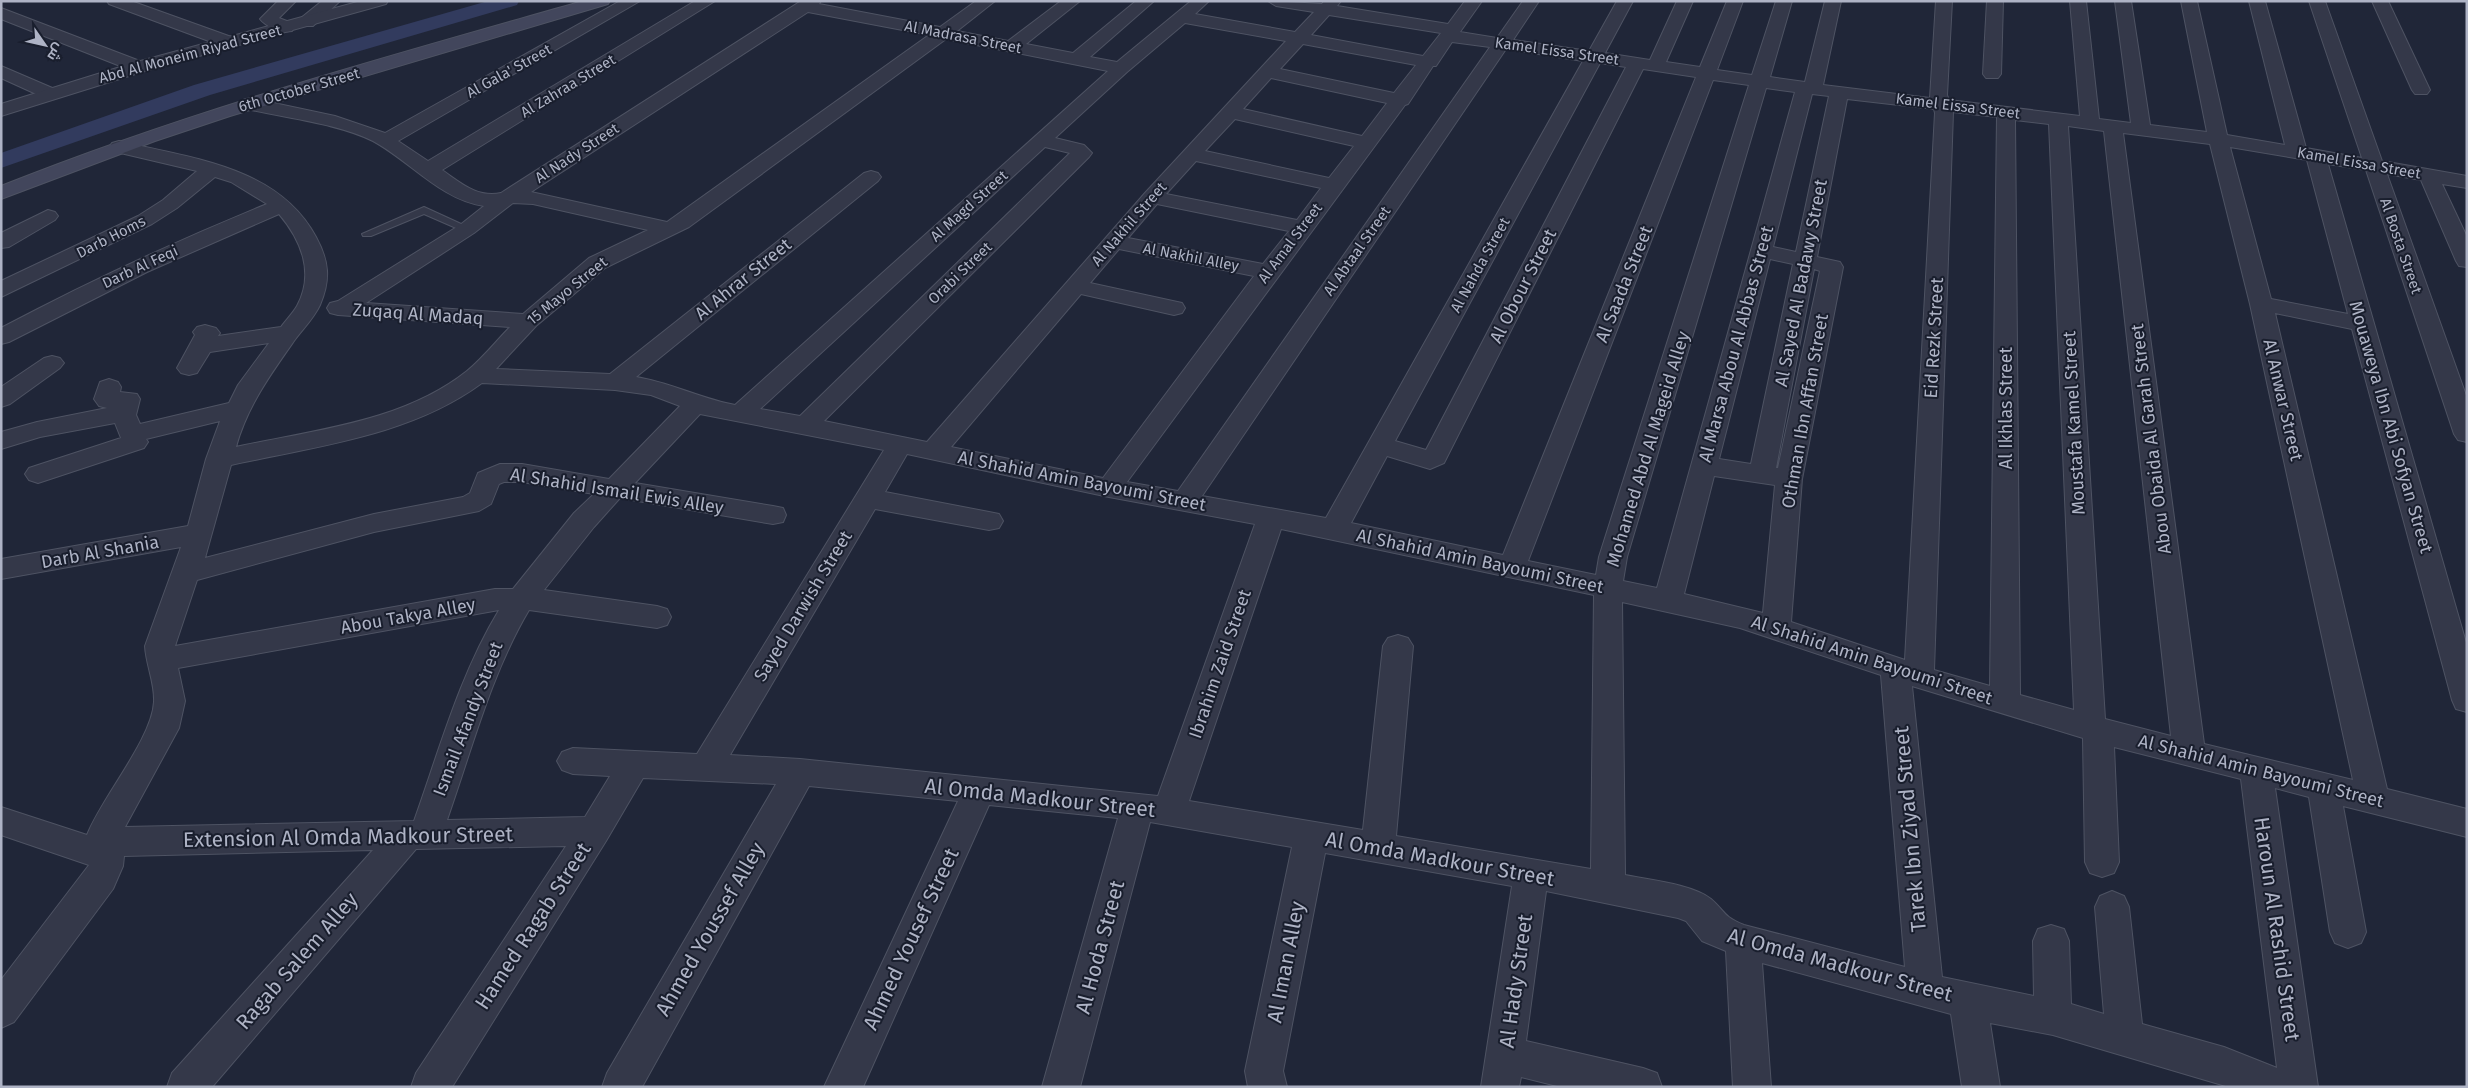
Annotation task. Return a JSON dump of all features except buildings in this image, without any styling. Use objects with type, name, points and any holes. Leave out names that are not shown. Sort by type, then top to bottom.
[{"type":"main road","name":"6th October Street","points":[[1,193],[119,147],[250,104],[602,1]]},
{"type":"street","points":[[115,1],[231,43]]},
{"type":"street","points":[[286,27],[268,19],[288,1]]},
{"type":"street","points":[[306,22],[332,1]]},
{"type":"street","name":"Abd Al Moneim Riyad Street","points":[[1,110],[139,67],[380,1]]},
{"type":"street","name":"Al Gala' Street","points":[[386,140],[632,1]]},
{"type":"street","name":"Al Zahraa Street","points":[[428,170],[707,1]]},
{"type":"street","name":"15 Mayo Street","points":[[219,459],[364,428],[398,418],[452,393],[477,375],[528,321],[597,264],[634,244],[671,229],[941,32],[987,1]]},
{"type":"street","points":[[1012,46],[1072,1]]},
{"type":"street","points":[[1077,59],[1146,1]]},
{"type":"street","name":"Al Magd Street","points":[[740,414],[1121,68],[1201,1]]},
{"type":"street","name":"Kamel Eissa Street","points":[[1276,1],[1329,5],[1501,43],[1809,88],[2218,139],[2467,182]]},
{"type":"street","name":"Al Abtaal Street","points":[[1184,502],[1531,1]]},
{"type":"street","name":"Al Nahda Street","points":[[1334,529],[1625,1]]},
{"type":"street","name":"Al Obour Street","points":[[1381,445],[1430,460],[1435,458],[1646,64],[1684,1]]},
{"type":"street","name":"Al Saada Street","points":[[1512,567],[1735,1]]},
{"type":"street","name":"Mohamed Abd Al Mageid Alley","points":[[1608,888],[1608,588],[1613,557],[1784,1]]},
{"type":"street","name":"Al Marsa Abou Al Abbas Street","points":[[1668,601],[1762,250],[1833,1]]},
{"type":"street","name":"Eid Rezk Street","points":[[1907,672],[1944,113],[1938,95],[1944,1]]},
{"type":"street","points":[[1992,74],[1994,1]]},
{"type":"street","points":[[2078,1],[2102,124]]},
{"type":"street","points":[[2123,1],[2141,130]]},
{"type":"street","name":"Al Anwar Street","points":[[2189,1],[2218,139],[2261,304],[2373,799]]},
{"type":"street","name":"Mouaweya Ibn Abi Sofyan Street","points":[[2257,1],[2363,324],[2467,700]]},
{"type":"street","name":"Al Bosta Street","points":[[2316,1],[2467,434]]},
{"type":"street","points":[[2380,1],[2421,90]]},
{"type":"street","name":"Al Amal Street","points":[[1109,488],[1268,272],[1430,62],[1471,2]]},
{"type":"street","name":"Al Madrasa Street","points":[[809,4],[1121,68]]},
{"type":"street","name":"Al Nady Street","points":[[343,308],[467,229],[506,199],[809,4]]},
{"type":"street","name":"Al Nakhil Street","points":[[932,452],[1152,197],[1329,5]]},
{"type":"street","points":[[1,13],[139,67]]},
{"type":"street","points":[[1182,17],[1430,62]]},
{"type":"street","points":[[1,71],[52,94]]},
{"type":"street","points":[[1267,72],[1401,100]]},
{"type":"street","name":"Al Sayed Al Badawy Street","points":[[1762,475],[1839,92]]},
{"type":"street","points":[[250,104],[328,120],[386,140],[470,198],[492,201],[533,198],[671,229]]},
{"type":"street","points":[[1230,112],[1368,143]]},
{"type":"street","name":"Al Ikhlas Street","points":[[2005,703],[2006,112]]},
{"type":"street","name":"Moustafa Kamel Street","points":[[2058,119],[2102,862]]},
{"type":"street","name":"Abou Obaida Al Garah Street","points":[[2102,124],[2189,752]]},
{"type":"street","name":"Orabi Street","points":[[805,425],[1082,153],[1077,149],[1041,140]]},
{"type":"street","points":[[1,1010],[101,878],[106,866],[104,834],[163,728],[168,712],[170,697],[160,660],[160,646],[199,534],[219,459],[238,409],[269,358],[308,306],[315,285],[317,265],[298,223],[282,205],[238,178],[212,169],[119,147]]},
{"type":"street","points":[[1191,154],[1335,185]]},
{"type":"street","name":"Darb Homs","points":[[1,290],[145,220],[170,204],[212,169]]},
{"type":"street","points":[[2428,174],[2467,261]]},
{"type":"street","name":"Al Ahrar Street","points":[[615,382],[871,177]]},
{"type":"street","points":[[1152,197],[1302,227]]},
{"type":"street","name":"Darb Al Feqi","points":[[1,337],[65,302],[162,256],[282,205]]},
{"type":"street","points":[[1,242],[48,216]]},
{"type":"street","name":"Al Nakhil Alley","points":[[1113,241],[1268,272]]},
{"type":"street","name":"Othman Ibn Affan Street","points":[[1762,250],[1832,267],[1789,479],[1776,628]]},
{"type":"street","points":[[1075,286],[1174,308]]},
{"type":"street","points":[[2261,304],[2363,324]]},
{"type":"street","name":"Zuqaq Al Madaq","points":[[308,306],[528,321]]},
{"type":"street","points":[[189,368],[196,340],[289,333]]},
{"type":"street","points":[[1,399],[52,363]]},
{"type":"street","name":"Al Shahid Amin Bayoumi Street","points":[[477,375],[615,382],[656,388],[684,397],[696,404],[740,414],[805,425],[1109,488],[1334,529],[1668,601],[1776,628],[1907,672],[2094,729],[2467,823]]},
{"type":"street","points":[[38,474],[126,447],[135,442],[128,423],[128,399],[106,399],[109,387]]},
{"type":"street","name":"Ismail Afandy Street","points":[[417,835],[500,634],[521,599],[556,553],[615,488],[696,404]]},
{"type":"street","points":[[1,441],[37,430],[128,423],[238,409]]},
{"type":"street","name":"Sayed Darwish Street","points":[[706,767],[899,446]]},
{"type":"street","points":[[1704,466],[1789,479]]},
{"type":"street","name":"Al Shahid Ismail Ewis Alley","points":[[186,573],[382,521],[470,505],[482,498],[487,479],[500,473],[522,473],[774,515]]},
{"type":"street","points":[[867,498],[989,521]]},
{"type":"street","name":"Ibrahim Zaid Street","points":[[1154,809],[1271,517]]},
{"type":"street","name":"Darb Al Shania","points":[[1,569],[199,534]]},
{"type":"street","name":"Abou Takya Alley","points":[[160,660],[495,600],[521,599],[657,616]]},
{"type":"street","points":[[1378,848],[1398,646]]},
{"type":"street","name":"Tarek Ibn Ziyad Street","points":[[1907,672],[1925,990]]},
{"type":"street","name":"Al Omda Madkour Street","points":[[572,761],[800,772],[1154,809],[1608,888],[1691,905],[1704,915],[1715,930],[1743,941],[1968,1001],[2052,1017],[2124,1038],[2226,1076],[2278,1087]]},
{"type":"street","name":"Hamed Ragab Street","points":[[430,1087],[594,831],[634,764]]},
{"type":"street","name":"Haroun Al Rashid Street","points":[[2256,770],[2298,1087]]},
{"type":"street","name":"Ahmed Youssef Alley","points":[[621,1087],[800,772]]},
{"type":"street","points":[[2324,787],[2348,932]]},
{"type":"street","name":"Ahmed Yousef Street","points":[[843,1087],[979,791]]},
{"type":"street","name":"Al Hoda Street","points":[[1061,1087],[1154,809]]},
{"type":"street","name":"Extension Al Omda Madkour Street","points":[[1,821],[105,849],[417,835],[594,831]]},
{"type":"street","name":"Ragab Salem Alley","points":[[186,1087],[417,835]]},
{"type":"street","name":"Al Iman Alley","points":[[1268,1087],[1264,1078],[1264,1072],[1310,837]]},
{"type":"street","name":"Al Hady Street","points":[[1502,1071],[1531,876]]},
{"type":"street","points":[[2112,907],[2124,1038]]},
{"type":"street","points":[[1743,941],[1752,1087]]},
{"type":"street","points":[[2051,941],[2052,1017]]},
{"type":"street","points":[[1968,1001],[1981,1087]]},
{"type":"street","points":[[1502,1071],[1643,1087]]},
{"type":"lane","points":[[367,234],[424,210],[467,229]]},
{"type":"waterway","points":[[1,161],[202,90],[510,1]]}]
